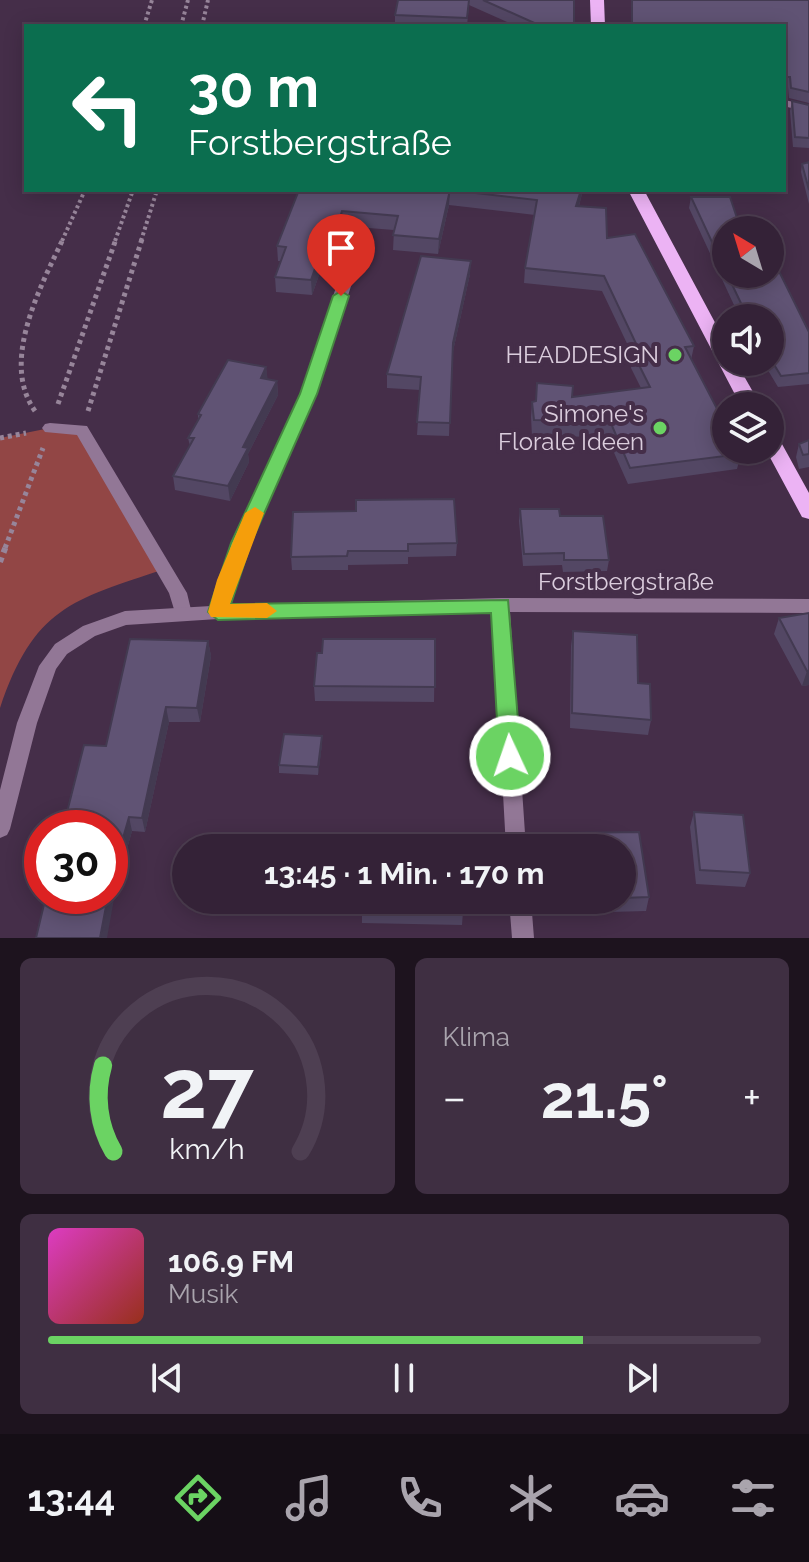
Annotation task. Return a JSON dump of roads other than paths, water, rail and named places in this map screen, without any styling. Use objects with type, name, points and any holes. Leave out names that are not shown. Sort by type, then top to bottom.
[{"type":"main road","points":[[597,0],[598,24]]},
{"type":"main road","points":[[637,192],[712,334]]},
{"type":"main road","points":[[783,464],[809,512]]},
{"type":"street","points":[[786,103],[809,109]]},
{"type":"street","points":[[218,612],[241,543],[308,394],[359,240]]},
{"type":"street","points":[[50,428],[82,430],[178,593],[183,614]]},
{"type":"street","points":[[501,605],[515,834]]},
{"type":"street","name":"Forstbergstraße","points":[[0,829],[27,723],[48,666],[61,649],[89,631],[125,618],[218,612],[501,605],[809,606]]},
{"type":"street","points":[[521,914],[523,938]]},
{"type":"place","name":"HEADDESIGN","points":[[675,355]]},
{"type":"place","name":"Simone's Florale Ideen","points":[[660,428]]}]
